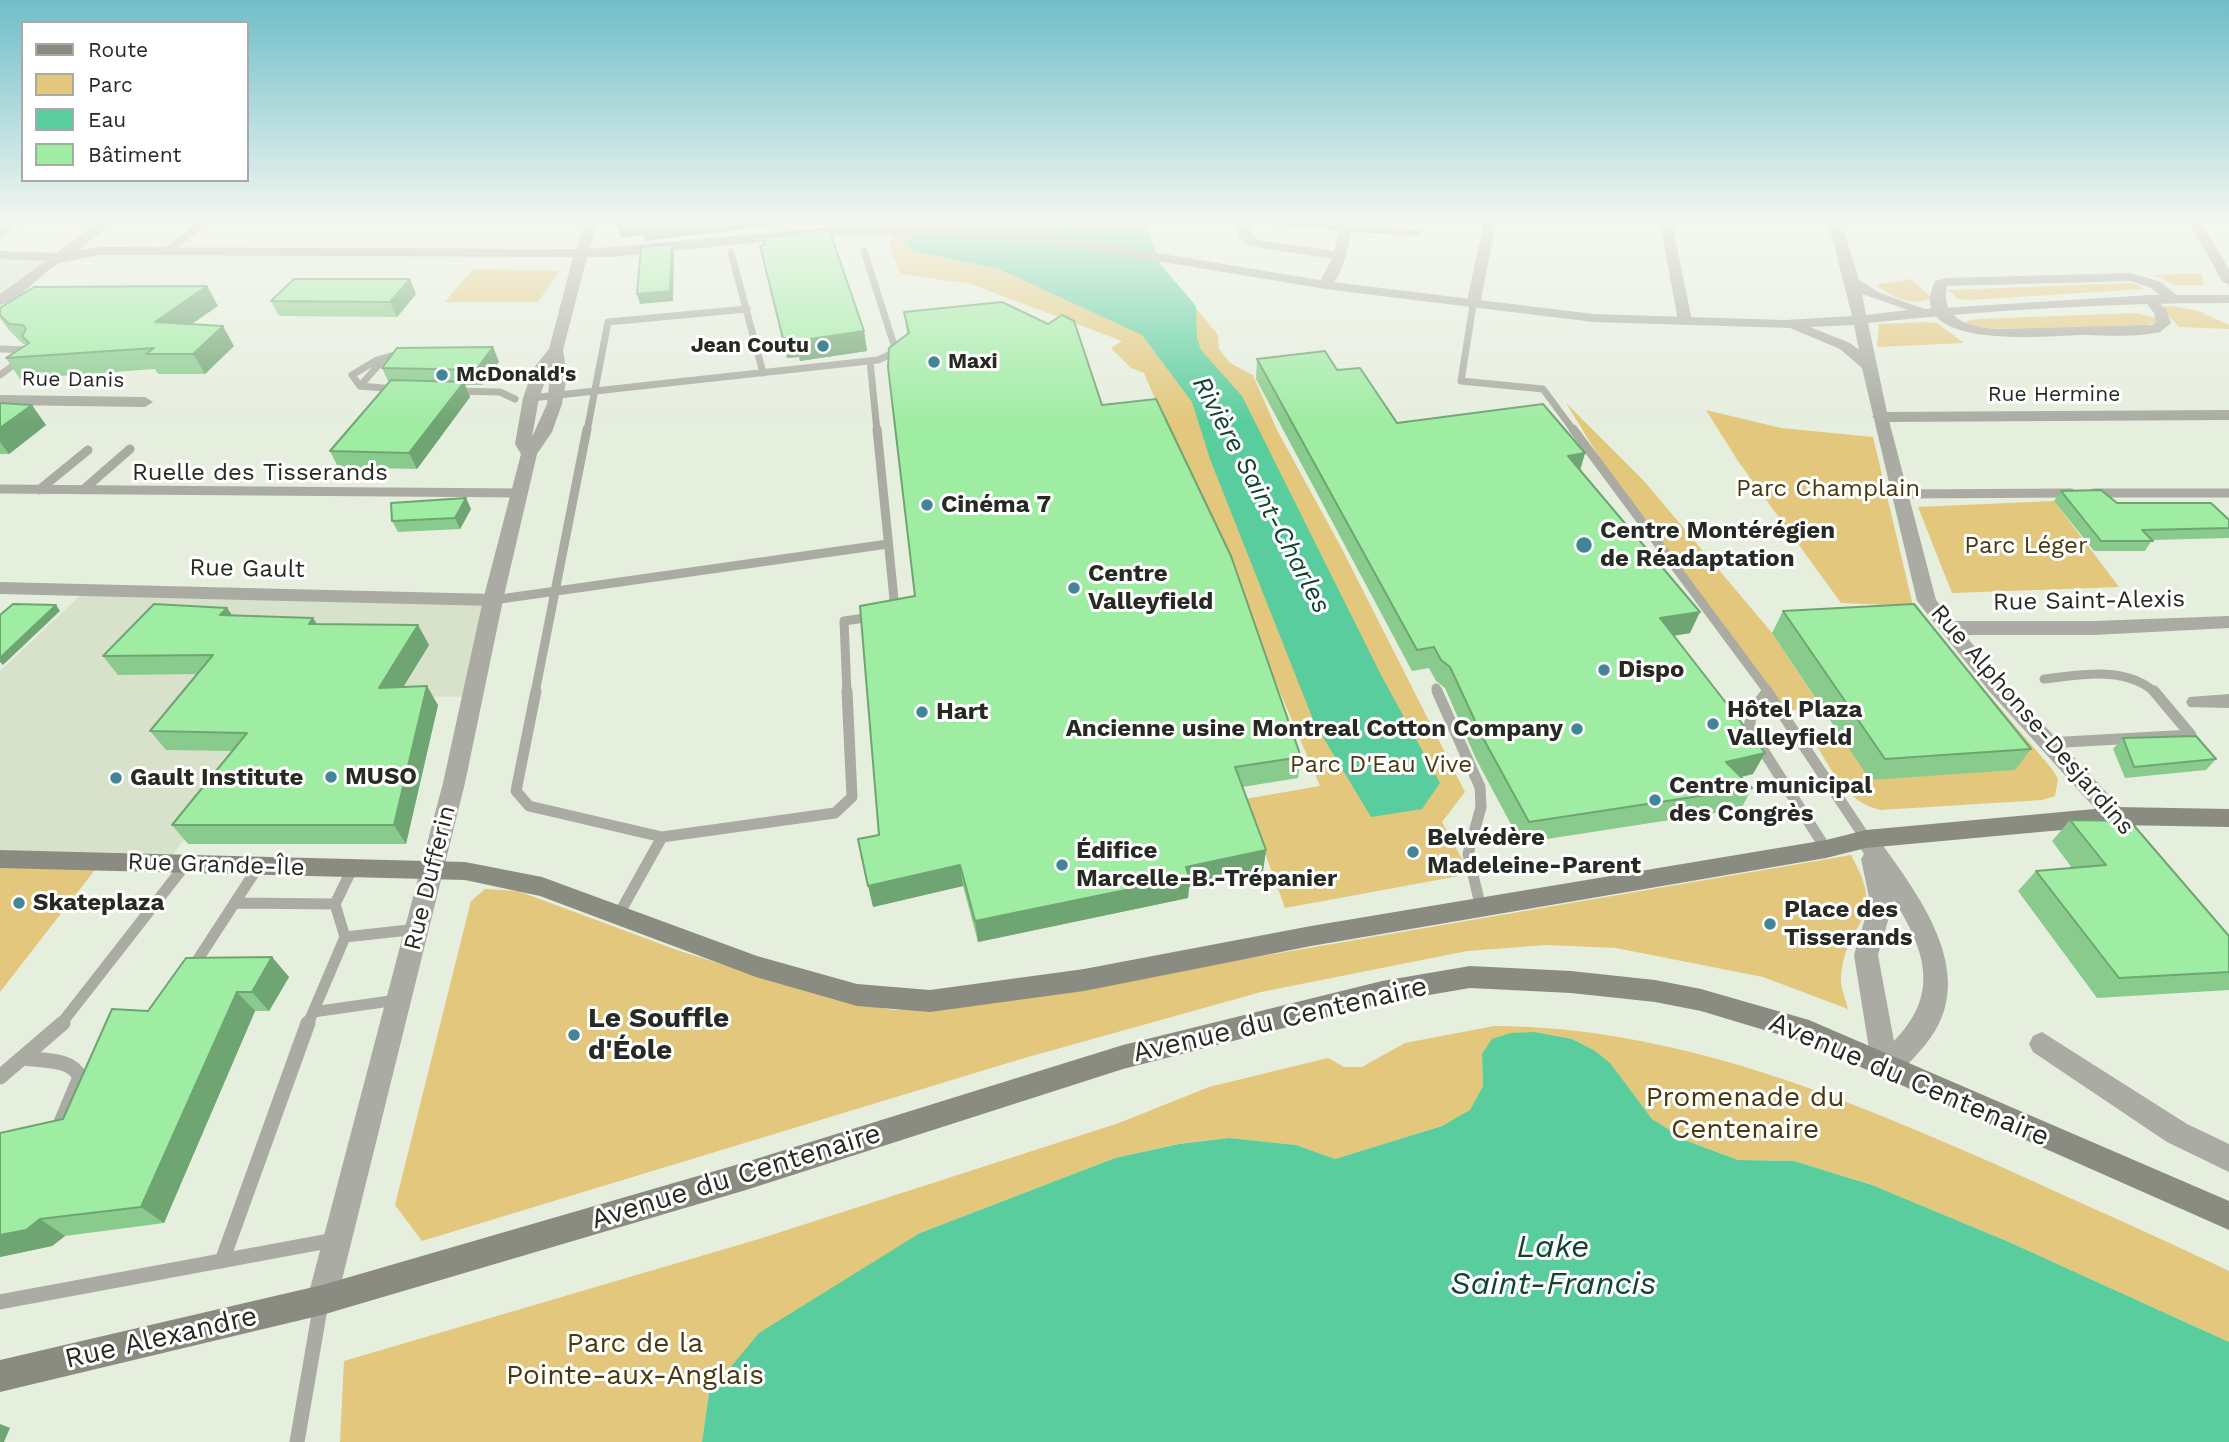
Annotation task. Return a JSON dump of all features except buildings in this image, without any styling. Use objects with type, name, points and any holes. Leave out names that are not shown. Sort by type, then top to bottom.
[{"type":"main road","points":[[432,872],[465,871],[542,887],[756,966],[857,995],[930,1001],[1084,980],[1311,936],[1826,849],[1866,839],[2116,816],[2229,818]]},
{"type":"main road","name":"Rue Grande-Île","points":[[0,859],[432,872]]},
{"type":"main road","name":"Avenue du Centenaire","points":[[322,1300],[746,1176],[1123,1057],[1382,992],[1470,977],[1572,982],[1654,990],[1701,1000],[1809,1032],[1885,1068],[2229,1216]]},
{"type":"main road","name":"Rue Alexandre","points":[[0,1376],[322,1300]]},
{"type":"street","points":[[0,301],[16,289]]},
{"type":"street","name":"Rue Dufferin","points":[[322,1300],[418,929],[493,600],[530,454],[544,435],[555,396],[561,365],[556,350],[560,289]]},
{"type":"street","points":[[1357,289],[1593,318],[1785,324],[1859,320],[1942,311],[2150,299],[2229,299]]},
{"type":"street","points":[[1473,305],[1476,289]]},
{"type":"street","points":[[1679,289],[1685,321]]},
{"type":"street","name":"Rue Alphonse-Desjardins","points":[[1854,289],[1880,417],[1902,494],[1916,564],[1927,601],[2047,743],[2143,847]]},
{"type":"street","points":[[1864,289],[1875,296],[1908,307],[1942,311]]},
{"type":"street","points":[[1939,289],[1937,297],[1942,311],[1954,326],[1973,332],[2155,329],[2164,323],[2161,312],[2150,299]]},
{"type":"street","points":[[2162,289],[2174,299],[2229,315]]},
{"type":"street","points":[[1785,324],[1845,346],[1869,366]]},
{"type":"street","name":"Rue Dufferin","points":[[530,454],[523,444],[523,399],[556,350]]},
{"type":"street","name":"Rue Danis","points":[[0,400],[145,402]]},
{"type":"street","name":"Rue Hermine","points":[[1880,417],[2229,415]]},
{"type":"street","name":"Rue Gault","points":[[0,588],[493,600]]},
{"type":"street","name":"Rue Saint-Alexis","points":[[1951,628],[2094,628],[2229,622]]},
{"type":"street","points":[[2196,702],[2229,701]]},
{"type":"street","points":[[1866,839],[1914,916],[1932,950],[1936,966],[1935,1003],[1925,1023],[1885,1068]]},
{"type":"street","points":[[1866,839],[1880,883],[1882,908],[1867,938],[1866,955],[1885,1068]]},
{"type":"street","points":[[2042,1045],[2177,1133],[2229,1158]]},
{"type":"lane","points":[[741,289],[763,373]]},
{"type":"lane","points":[[437,390],[500,392],[523,399],[870,361],[893,353],[894,345],[876,289]]},
{"type":"lane","points":[[1473,305],[1461,381],[1543,389],[1767,692],[1866,839]]},
{"type":"lane","points":[[747,309],[608,322],[516,791],[529,806],[662,837],[835,813],[852,797],[844,621],[884,615],[894,607],[870,361]]},
{"type":"lane","points":[[0,349],[33,350],[0,375]]},
{"type":"lane","points":[[400,390],[360,386],[352,375],[362,366],[405,352]]},
{"type":"lane","points":[[360,386],[367,374],[390,355]]},
{"type":"lane","points":[[83,491],[130,449]]},
{"type":"lane","points":[[39,489],[88,450]]},
{"type":"lane","name":"Ruelle des Tisserands","points":[[0,489],[520,493]]},
{"type":"lane","points":[[1902,494],[2229,493]]},
{"type":"lane","points":[[493,600],[888,544]]},
{"type":"lane","points":[[2043,679],[2114,673],[2131,678],[2148,686],[2191,735],[2047,743]]},
{"type":"lane","points":[[1436,688],[1480,787],[1481,807],[1468,854],[1481,908]]},
{"type":"lane","points":[[1767,692],[1752,710],[1749,728],[1826,849]]},
{"type":"lane","points":[[619,914],[662,837]]},
{"type":"lane","points":[[0,1077],[70,1016],[186,864]]},
{"type":"lane","points":[[185,979],[258,867]]},
{"type":"lane","points":[[222,1261],[313,1012],[345,937],[335,904],[352,869]]},
{"type":"lane","points":[[235,902],[335,904]]},
{"type":"lane","points":[[345,937],[418,929]]},
{"type":"lane","points":[[313,1012],[400,1000]]},
{"type":"lane","points":[[24,1058],[67,1064],[76,1069],[80,1077],[55,1135]]},
{"type":"lane","points":[[0,1302],[337,1239]]},
{"type":"lane","points":[[297,1442],[322,1300]]},
{"type":"shaded area","points":[[0,289],[16,289],[0,301]]},
{"type":"shaded area","name":"Gault Institute","points":[[86,590],[493,600],[472,697],[297,695],[165,864],[0,859],[0,671]]},
{"type":"green space","points":[[456,289],[547,289],[538,302],[445,302]]},
{"type":"green space","name":"Parc D'Eau Vive","points":[[985,289],[1181,289],[1218,335],[1219,349],[1230,363],[1253,375],[1277,430],[1342,549],[1465,792],[1442,822],[1470,874],[1285,908],[1245,799],[1320,786],[1144,373],[1131,368],[1111,348],[1122,341]]},
{"type":"green space","points":[[1882,289],[1922,289],[1932,298],[1917,302],[1895,297]]},
{"type":"green space","points":[[2140,289],[1969,300],[1958,299],[1948,290]]},
{"type":"green space","points":[[2173,306],[2198,311],[2229,325],[2229,329],[2179,327],[2160,307]]},
{"type":"green space","points":[[2134,313],[2154,317],[2157,322],[2144,326],[1978,329],[1965,326],[1967,321],[1977,319]]},
{"type":"green space","points":[[1937,323],[1964,343],[1877,347],[1879,324]]},
{"type":"green space","points":[[1566,403],[1644,481],[1772,633],[1821,707],[1782,711],[1617,486]]},
{"type":"green space","name":"Parc Champlain","points":[[1706,410],[1781,428],[1873,437],[1913,606],[1841,603],[1738,461]]},
{"type":"green space","name":"Parc Léger","points":[[2054,501],[2119,587],[1952,593],[1918,507]]},
{"type":"green space","points":[[1929,625],[2052,769],[2058,779],[2055,796],[2042,800],[1880,810],[1858,800],[1834,775],[1815,743],[1843,739],[1871,780]]},
{"type":"green space","points":[[1851,855],[1862,877],[1866,908],[1844,957],[1841,977],[1848,1009],[1763,977],[1616,948],[1546,945],[1467,951],[1261,992],[1021,1059],[422,1241],[395,1205],[471,901],[485,889],[518,891],[677,950],[832,999],[893,1010],[982,1004]]},
{"type":"green space","points":[[0,859],[101,862],[0,992]]},
{"type":"green space","name":"Promenade du Centenaire","points":[[1494,1026],[1560,1029],[1625,1038],[1689,1052],[1814,1090],[1937,1139],[2229,1271],[2229,1342],[2009,1242],[1872,1185],[1794,1161],[1738,1160],[1687,1141],[1652,1119],[1610,1064],[1594,1050],[1572,1039],[1535,1032],[1482,1054],[1483,1086],[1470,1111],[1442,1126],[1335,1159],[1296,1145],[1229,1138],[1178,1144],[1115,1158],[920,1233],[709,1393],[702,1442],[340,1442],[344,1361],[759,1239],[1119,1123],[1209,1087],[1328,1058],[1344,1067],[1362,1067],[1405,1043]]},
{"type":"water","name":"Rivière Saint-Charles","points":[[1043,289],[1182,289],[1196,306],[1197,338],[1201,350],[1242,396],[1381,675],[1440,783],[1422,809],[1371,817],[1314,722],[1210,459],[1192,402],[1142,335]]},
{"type":"water","name":"Lake Saint-Francis","points":[[1535,1032],[1572,1039],[1594,1050],[1610,1063],[1652,1119],[1687,1141],[1738,1160],[1794,1161],[1872,1185],[2009,1242],[2229,1342],[2229,1442],[702,1442],[709,1393],[759,1333],[920,1233],[1115,1158],[1179,1144],[1229,1138],[1296,1145],[1335,1159],[1442,1126],[1470,1110],[1483,1086],[1482,1054],[1492,1039],[1511,1033]]},
{"type":"place","name":"Jean Coutu","points":[[823,346]]},
{"type":"place","name":"Maxi","points":[[934,362]]},
{"type":"place","name":"McDonald's","points":[[442,375]]},
{"type":"place","name":"Cinéma 7","points":[[927,505]]},
{"type":"place","name":"Centre Montérégien de Réadaptation","points":[[1584,545]]},
{"type":"place","name":"Centre Valleyfield","points":[[1074,588]]},
{"type":"place","name":"Dispo","points":[[1604,670]]},
{"type":"place","name":"Hart","points":[[922,712]]},
{"type":"place","name":"Hôtel Plaza Valleyfield","points":[[1713,724]]},
{"type":"place","name":"Ancienne usine Montreal Cotton Company","points":[[1577,729]]},
{"type":"place","name":"MUSO","points":[[331,777]]},
{"type":"place","name":"Gault Institute","points":[[116,778]]},
{"type":"place","name":"Centre municipal des Congrès","points":[[1655,800]]},
{"type":"place","name":"Belvédère Madeleine-Parent","points":[[1413,852]]},
{"type":"place","name":"Édifice Marcelle-B.-Trépanier","points":[[1062,865]]},
{"type":"place","name":"Skateplaza","points":[[19,903]]},
{"type":"place","name":"Place des Tisserands","points":[[1770,924]]},
{"type":"place","name":"Le Souffle d'Éole","points":[[574,1035]]},
{"type":"park label","name":"Parc de la Pointe-aux-Anglais","points":[[635,1360]]}]
